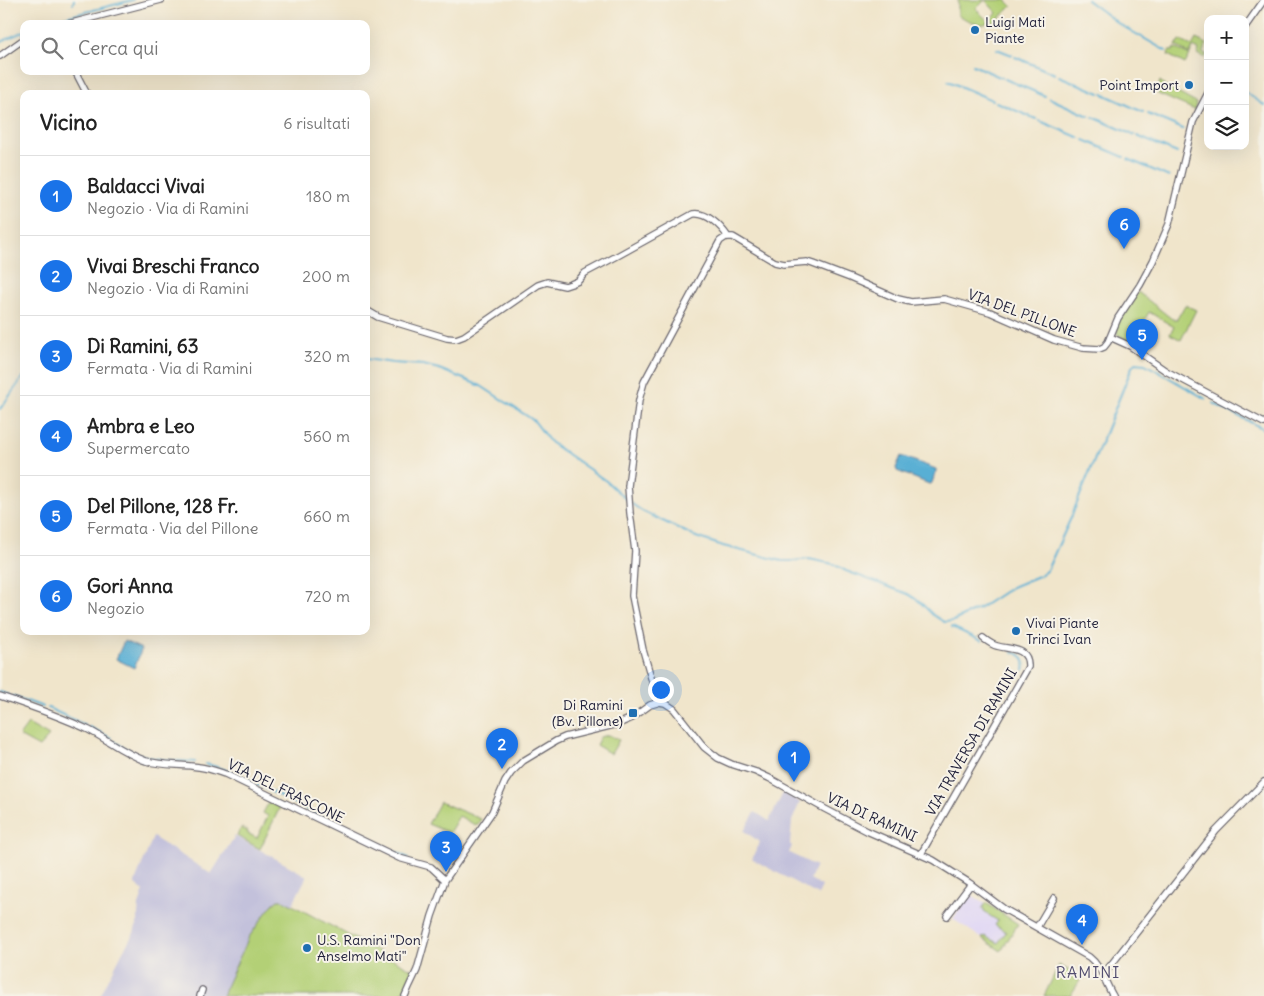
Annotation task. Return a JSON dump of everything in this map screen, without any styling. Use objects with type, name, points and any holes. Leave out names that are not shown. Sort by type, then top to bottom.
[{"type":"street","points":[[84,20],[161,0]]},
{"type":"street","points":[[1249,21],[1264,0]]},
{"type":"street","points":[[0,56],[20,42]]},
{"type":"street","points":[[77,75],[85,90]]},
{"type":"street","points":[[1204,100],[1192,124],[1169,224],[1152,265],[1118,318],[1110,337],[1130,346],[1160,367],[1188,383],[1264,423]]},
{"type":"street","name":"VIA DEL PILLONE","points":[[370,312],[385,319],[456,339],[464,336],[538,285],[547,282],[565,286],[578,281],[585,273],[694,214],[700,214],[710,219],[728,237],[735,237],[775,262],[784,264],[807,262],[905,301],[917,302],[939,299],[956,302],[997,315],[1054,340],[1083,348],[1101,348],[1110,337]]},
{"type":"street","points":[[405,996],[420,962],[432,916],[446,880],[492,812],[509,775],[524,761],[565,737],[618,724],[658,702],[643,650],[633,604],[632,583],[635,551],[628,493],[630,460],[639,400],[644,382],[716,246],[722,239],[728,237]]},
{"type":"street","name":"VIA TRAVERSA DI RAMINI","points":[[921,854],[1028,667],[1027,660],[1022,653],[995,646],[983,638]]},
{"type":"street","name":"VIA DEL FRASCONE","points":[[0,696],[37,708],[73,723],[146,761],[163,765],[199,767],[225,774],[386,852],[407,861],[431,867],[446,880]]},
{"type":"street","name":"VIA DI RAMINI","points":[[658,702],[665,703],[674,709],[704,747],[713,755],[769,778],[867,831],[921,854],[971,884],[1004,909],[1090,957],[1098,965],[1113,996]]},
{"type":"street","points":[[1103,975],[1216,832],[1264,782]]},
{"type":"street","points":[[947,916],[971,884]]},
{"type":"street","points":[[1037,927],[1054,898]]},
{"type":"shaded area","points":[[783,793],[800,802],[792,821],[790,844],[792,846],[789,853],[816,866],[810,879],[822,886],[818,895],[752,859],[760,842],[744,831],[755,812],[769,821]]},
{"type":"shaded area","points":[[235,836],[307,876],[292,905],[283,900],[276,901],[266,913],[245,945],[223,996],[100,996],[134,933],[139,905],[144,891],[135,882],[153,837],[211,874]]},
{"type":"shaded area","points":[[967,892],[1018,924],[1001,951],[953,919],[966,900],[963,898]]},
{"type":"green space","points":[[958,0],[985,0],[976,9],[989,22],[978,24],[958,16]]},
{"type":"green space","points":[[985,0],[1006,0],[1012,6],[994,23],[991,20],[997,13]]},
{"type":"green space","points":[[1196,39],[1204,43],[1204,58],[1197,54],[1199,50],[1193,47],[1190,54],[1176,46],[1179,40],[1192,46]]},
{"type":"green space","points":[[1175,48],[1190,55],[1185,64],[1168,55],[1169,51],[1173,51]]},
{"type":"green space","points":[[1160,81],[1196,103],[1195,110],[1158,94]]},
{"type":"green space","points":[[1138,292],[1172,319],[1177,319],[1185,305],[1196,310],[1181,340],[1170,334],[1174,327],[1149,312],[1132,343],[1117,334],[1120,318]]},
{"type":"green space","points":[[28,724],[49,736],[39,747],[19,736]]},
{"type":"green space","points":[[609,735],[619,740],[611,754],[596,745],[600,737]]},
{"type":"green space","points":[[270,800],[281,805],[260,849],[237,836],[241,828],[257,838],[268,816],[263,813]]},
{"type":"green space","points":[[440,802],[481,819],[475,825],[459,816],[449,833],[428,824]]},
{"type":"green space","name":"U.S. Ramini \"Don Anselmo Mati\"","points":[[278,900],[283,900],[413,970],[401,996],[223,996],[249,937]]},
{"type":"green space","points":[[986,903],[1018,924],[1001,951],[982,938],[984,936],[998,943],[1006,932],[995,925],[998,921],[984,912],[982,909]]},
{"type":"green space","points":[[1059,965],[1081,979],[1071,996],[1044,996]]},
{"type":"water","points":[[901,456],[936,469],[932,483],[929,484],[897,471],[896,468]]},
{"type":"water","points":[[124,641],[142,649],[134,668],[116,659]]},
{"type":"waterway","points":[[73,4],[74,0]]},
{"type":"waterway","points":[[54,20],[133,0]]},
{"type":"waterway","points":[[1087,0],[1119,24],[1166,51]]},
{"type":"waterway","points":[[0,43],[20,33]]},
{"type":"waterway","points":[[997,49],[1012,55]]},
{"type":"waterway","points":[[1015,57],[1055,74]]},
{"type":"waterway","points":[[973,65],[1002,78]]},
{"type":"waterway","points":[[1059,76],[1100,93]]},
{"type":"waterway","points":[[1005,79],[1045,96]]},
{"type":"waterway","points":[[948,81],[992,100]]},
{"type":"waterway","points":[[1103,94],[1143,112]]},
{"type":"waterway","points":[[1249,95],[1264,105]]},
{"type":"waterway","points":[[1049,98],[1089,116]]},
{"type":"waterway","points":[[996,102],[1036,119]]},
{"type":"waterway","points":[[1148,114],[1183,129]]},
{"type":"waterway","points":[[1093,117],[1134,135]]},
{"type":"waterway","points":[[1040,121],[1080,138]]},
{"type":"waterway","points":[[1137,136],[1177,153]]},
{"type":"waterway","points":[[1084,140],[1124,157]]},
{"type":"waterway","points":[[1128,159],[1169,177]]},
{"type":"waterway","points":[[370,360],[423,365],[439,369],[481,386],[530,418],[550,442],[606,481],[626,499]]},
{"type":"waterway","points":[[632,504],[642,511],[696,537],[723,546],[782,561],[809,559],[833,564],[846,571],[908,594],[944,622],[953,621],[980,608],[1012,587],[1041,575],[1047,570],[1070,520],[1135,363],[1145,364],[1206,399]]},
{"type":"waterway","points":[[0,409],[20,382]]},
{"type":"waterway","points":[[1213,403],[1264,429]]},
{"type":"waterway","points":[[952,627],[982,641]]},
{"type":"waterway","points":[[1012,652],[1022,658],[1024,670]]},
{"type":"waterway","points":[[0,692],[8,695]]},
{"type":"waterway","points":[[13,696],[43,707]]},
{"type":"waterway","points":[[48,708],[85,725]]},
{"type":"waterway","points":[[89,727],[111,738]]},
{"type":"waterway","points":[[114,741],[133,752],[153,758],[195,762]]},
{"type":"waterway","points":[[206,764],[238,775],[349,830]]},
{"type":"waterway","points":[[354,832],[408,858]]},
{"type":"place","name":"Luigi Mati Piante","points":[[975,30]]},
{"type":"place","name":"Point Import","points":[[1189,85]]},
{"type":"place","name":"Gori Anna","points":[[1124,249]]},
{"type":"place","name":"Del Pillone, 128 Fr.","points":[[1142,360]]},
{"type":"place","name":"Vivai Piante Trinci Ivan","points":[[1016,631]]},
{"type":"place","name":"Di Ramini (Bv. Pillone)","points":[[633,713]]},
{"type":"place","name":"Vivai Breschi Franco","points":[[502,769]]},
{"type":"place","name":"Baldacci Vivai","points":[[794,782]]},
{"type":"place","name":"Di Ramini, 63","points":[[446,872]]},
{"type":"place","name":"Ambra e Leo","points":[[1082,945]]},
{"type":"place","name":"U.S. Ramini \"Don Anselmo Mati\"","points":[[307,948]]},
{"type":"district","name":"RAMINI","points":[[1088,972]]}]
